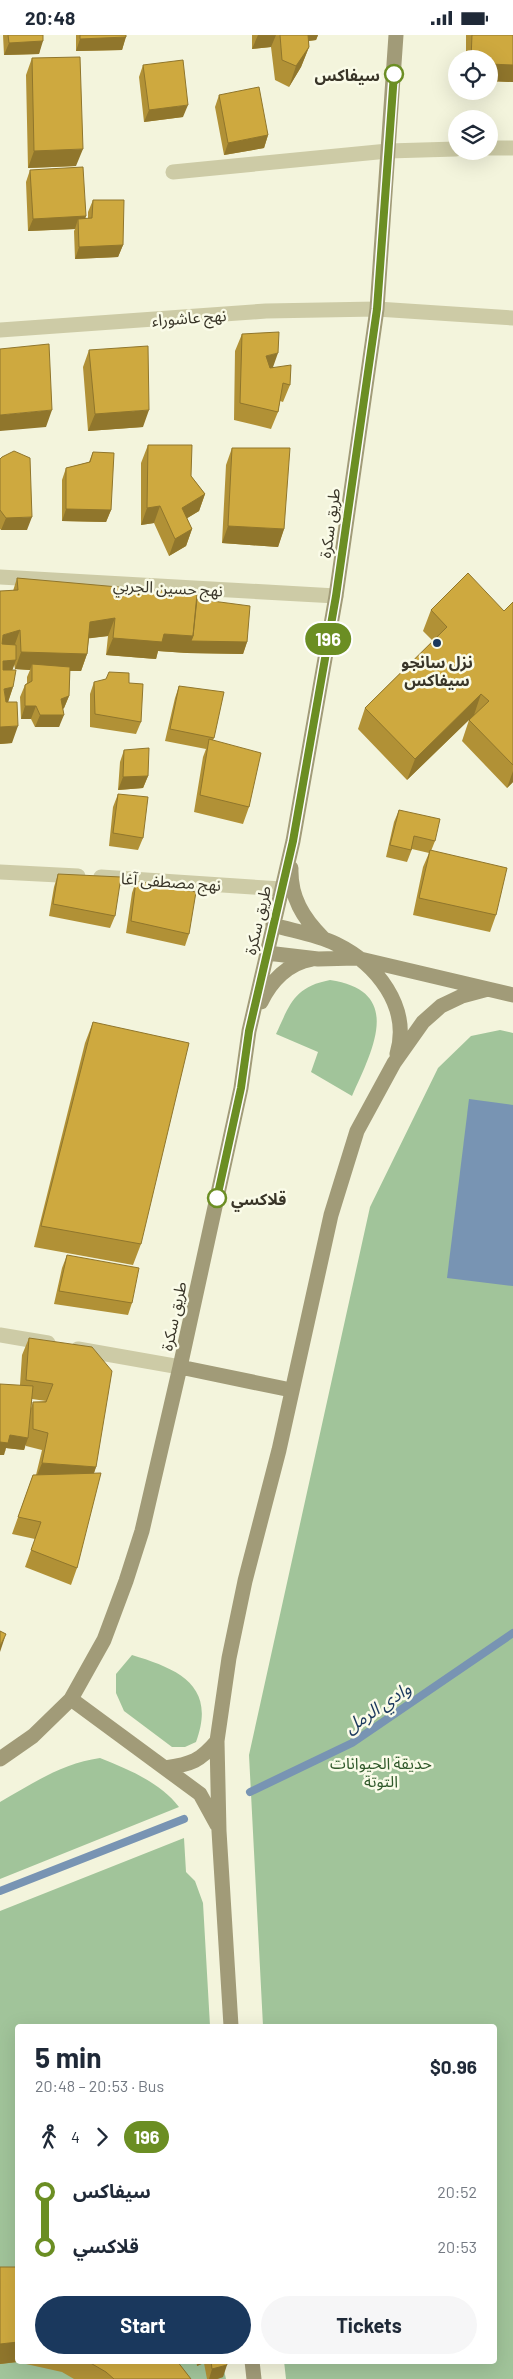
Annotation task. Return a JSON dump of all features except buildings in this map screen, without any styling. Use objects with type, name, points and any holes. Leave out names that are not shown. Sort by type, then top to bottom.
[{"type":"main road","name":"طريق سكرة","points":[[0,1759],[33,1736],[71,1699],[104,1639],[126,1581],[142,1531],[180,1367],[241,1088],[249,1031],[293,841],[336,596],[377,309],[396,35]]},
{"type":"main road","points":[[293,841],[291,875],[295,900],[307,921],[324,939]]},
{"type":"main road","points":[[273,925],[336,944],[376,975],[391,993],[400,1016],[401,1040],[394,1063]]},
{"type":"main road","points":[[267,953],[318,959]]},
{"type":"main road","points":[[249,1031],[269,985],[287,969],[309,960],[356,958],[513,995]]},
{"type":"main road","points":[[231,2024],[219,1831],[217,1741],[231,1649],[292,1391],[331,1215],[357,1131],[394,1063],[423,1022],[441,1006],[462,996],[488,989]]},
{"type":"main road","points":[[180,1367],[292,1391]]},
{"type":"main road","points":[[71,1699],[200,1794],[219,1831]]},
{"type":"main road","points":[[165,1768],[188,1765],[197,1761],[217,1741]]},
{"type":"main road","points":[[252,2364],[254,2379]]},
{"type":"street","points":[[498,148],[513,148]]},
{"type":"street","points":[[173,172],[388,151],[448,149]]},
{"type":"street","name":"نهج عاشوراء","points":[[0,330],[266,311],[377,309],[513,319]]},
{"type":"street","name":"نهج حسين الجربي","points":[[0,577],[336,596]]},
{"type":"street","name":"نهج مصطفى آغا","points":[[0,872],[282,889]]},
{"type":"street","points":[[0,1335],[180,1367]]},
{"type":"green space","points":[[330,980],[353,986],[368,996],[375,1010],[377,1025],[374,1042],[352,1096],[311,1072],[318,1052],[276,1034],[285,1014],[301,992],[308,987]]},
{"type":"green space","name":"حديقة الحيوانات التوتة","points":[[500,1030],[513,1033],[513,2379],[286,2379],[284,2364],[497,2364],[497,2024],[263,2024],[249,1755],[370,1207],[438,1068],[471,1036]]},
{"type":"green space","points":[[132,1655],[164,1666],[189,1682],[197,1693],[201,1706],[201,1722],[196,1742],[185,1747],[172,1747],[124,1711],[116,1693],[116,1674]]},
{"type":"green space","points":[[100,1758],[133,1772],[153,1784],[172,1798],[179,1807],[0,1879],[0,1802],[61,1769],[73,1764]]},
{"type":"green space","points":[[184,1838],[186,1872],[195,1881],[203,1903],[210,2024],[15,2024],[15,2364],[223,2364],[226,2379],[0,2379],[0,1911]]},
{"type":"water","points":[[469,1099],[513,1105],[513,1286],[447,1278]]},
{"type":"waterway","name":"وادي الرمل","points":[[250,1792],[352,1743],[513,1633]]},
{"type":"waterway","name":"وادي الرمل","points":[[0,1891],[184,1819]]},
{"type":"bus line","name":"196","points":[[217,1198],[241,1088],[249,1031],[293,841],[336,596],[377,309],[394,74]]},
{"type":"place","name":"سيفاكس","points":[[394,74]]},
{"type":"place","name":"نزل سانجو سيفاكس","points":[[437,643]]},
{"type":"place","name":"قلاكسي","points":[[217,1198]]}]
